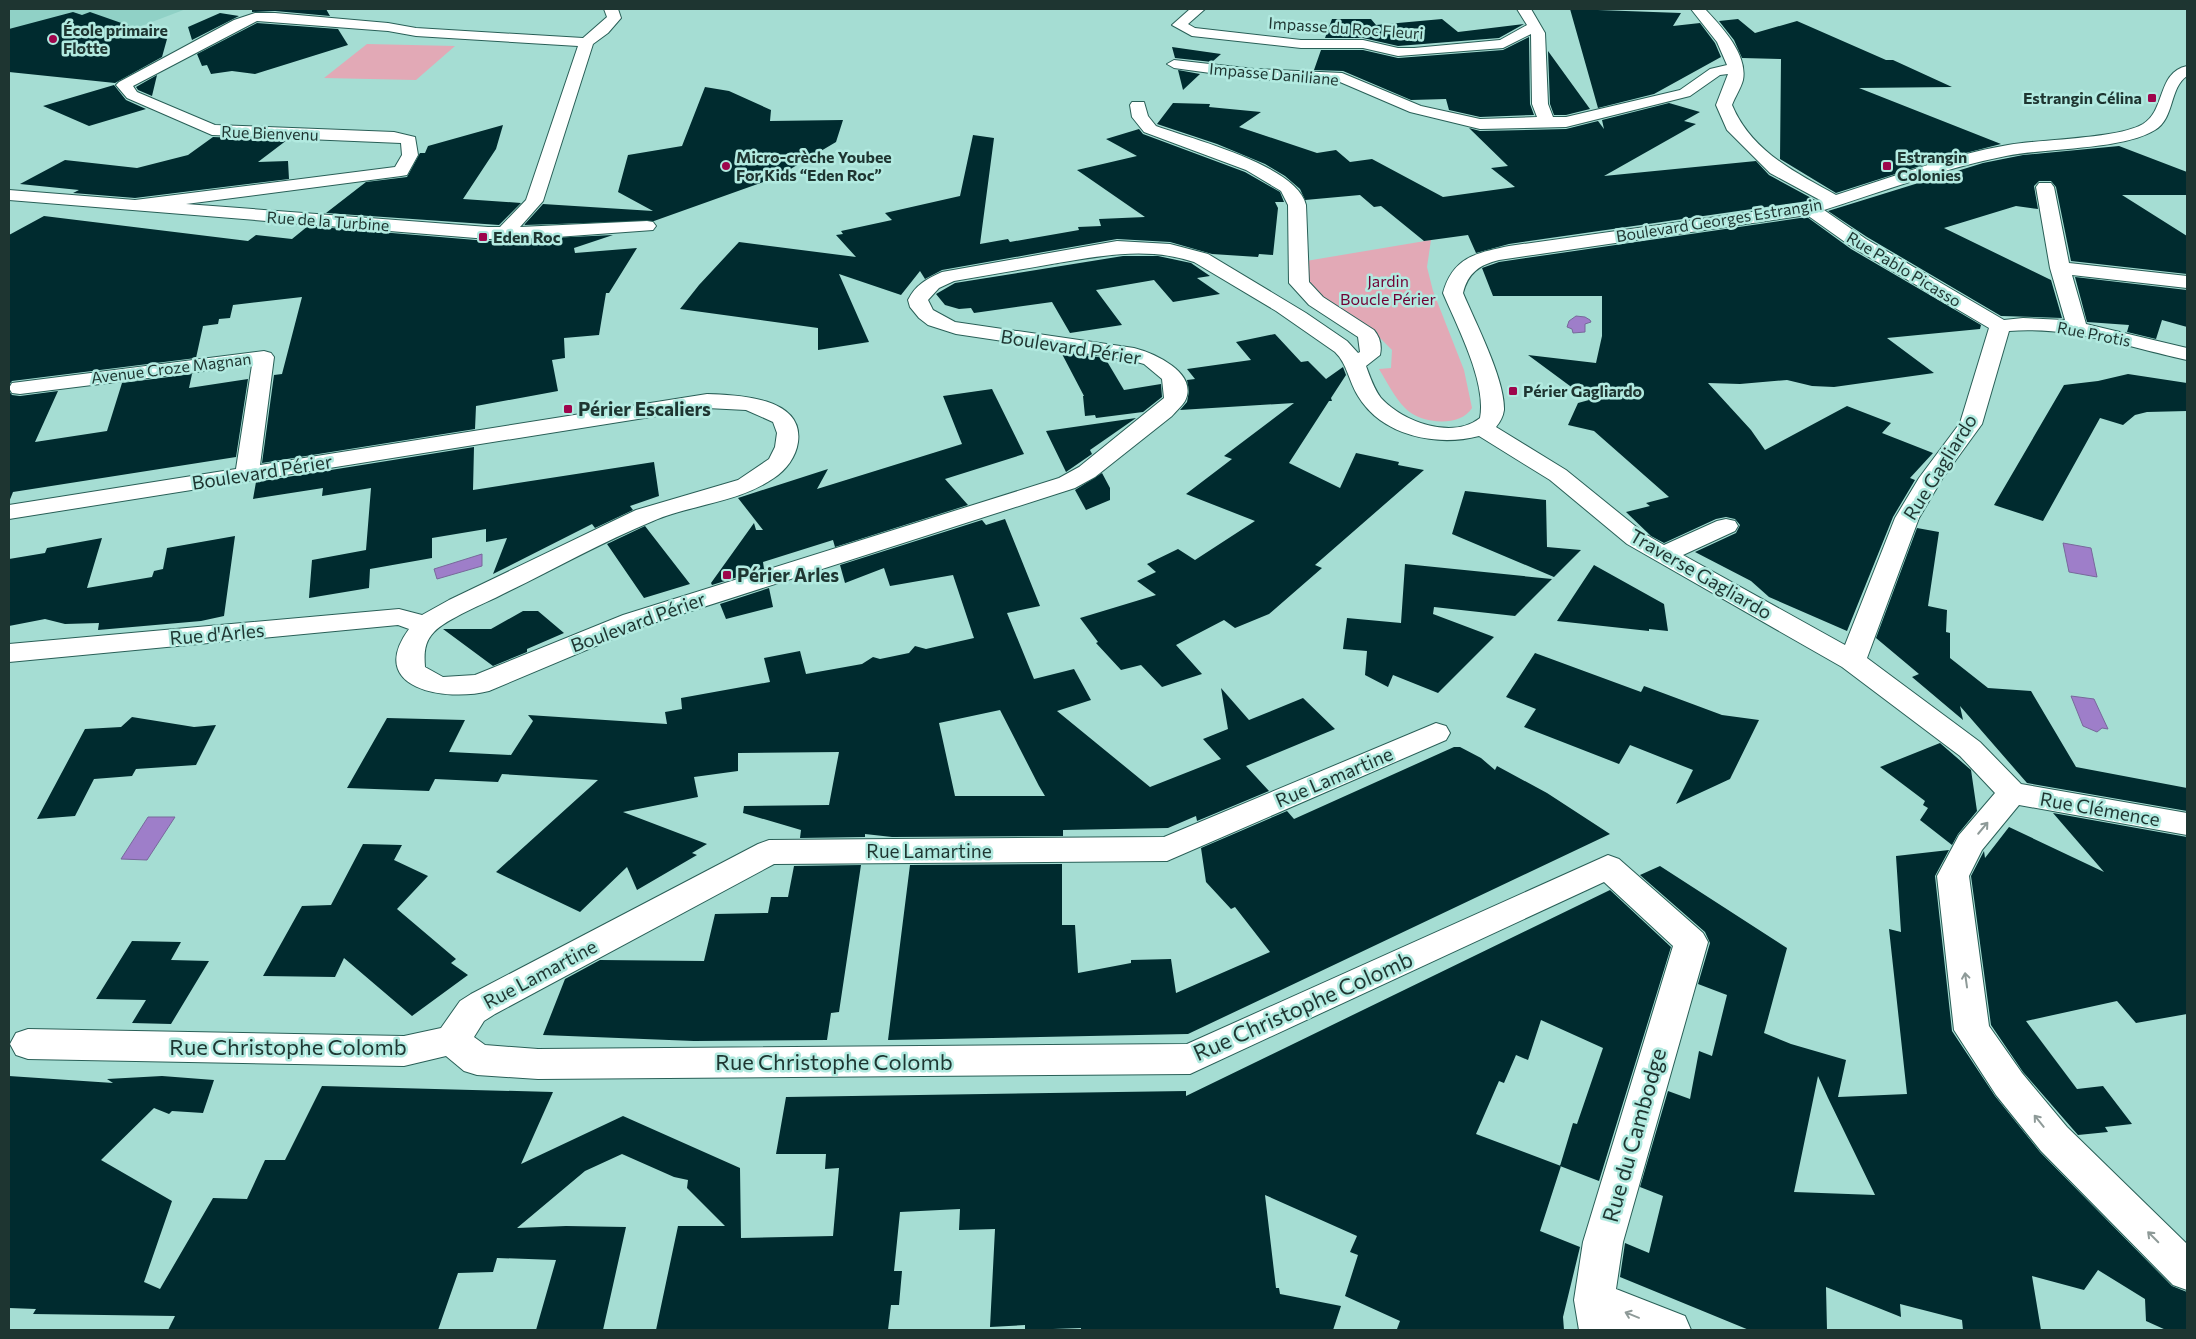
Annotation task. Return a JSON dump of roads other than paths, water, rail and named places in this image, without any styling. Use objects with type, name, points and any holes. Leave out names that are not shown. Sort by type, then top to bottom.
[{"type":"street","points":[[505,233],[534,201],[586,42],[614,18],[611,9]]},
{"type":"street","name":"Impasse du Roc Fleuri","points":[[1203,9],[1179,25],[1192,32],[1301,44],[1363,44],[1398,52],[1504,44],[1534,27]]},
{"type":"street","points":[[1524,9],[1538,33],[1540,104],[1547,122]]},
{"type":"street","points":[[1698,9],[1721,36],[1733,58],[1736,78],[1724,105],[1733,127],[1776,169],[1834,201]]},
{"type":"street","name":"Rue Bienvenu","points":[[135,205],[402,171],[410,155],[409,140],[394,137],[212,130],[132,95],[124,85],[239,23],[255,17],[275,17],[446,35],[586,42]]},
{"type":"street","name":"Impasse Daniliane","points":[[1174,64],[1254,74],[1342,78],[1416,109],[1480,124],[1566,122],[1685,93],[1715,72],[1734,68]]},
{"type":"street","name":"Boulevard Georges Estrangin","points":[[1482,428],[1491,419],[1494,409],[1491,388],[1453,294],[1455,281],[1462,270],[1481,258],[1509,252],[1810,209],[1970,158],[2139,132],[2149,127],[2159,118],[2173,83],[2178,75],[2187,70]]},
{"type":"street","points":[[1138,105],[1140,117],[1150,129],[1258,169],[1284,185],[1296,200],[1299,283],[1316,301],[1366,334],[1371,347],[1370,355],[1353,364]]},
{"type":"street","points":[[2045,187],[2060,268],[2077,328]]},
{"type":"street","name":"Rue de la Turbine","points":[[9,195],[320,221],[505,233],[647,226]]},
{"type":"street","name":"Rue Pablo Picasso","points":[[1810,209],[1859,243],[2000,326]]},
{"type":"street","name":"Boulevard Périer","points":[[9,512],[707,401],[738,401],[756,404],[783,420],[788,433],[786,447],[779,462],[766,473],[746,485],[645,514],[458,606],[425,625],[415,639],[410,654],[412,671],[426,682],[451,687],[478,684],[632,620],[1067,483],[1087,472],[1164,411],[1175,399],[1175,386],[1172,376],[1163,367],[1134,354],[963,330],[941,325],[926,317],[920,308],[918,300],[924,289],[931,283],[949,276],[1117,247],[1145,246],[1187,253],[1201,258],[1328,338],[1347,353],[1375,405],[1400,422],[1418,430],[1439,434],[1460,433],[1482,428]]},
{"type":"street","points":[[2060,268],[2187,282]]},
{"type":"street","name":"Rue Protis","points":[[2000,326],[2055,325],[2077,328],[2187,354]]},
{"type":"street","name":"Rue Gagliardo","points":[[1852,661],[1907,518],[1931,478],[1972,424],[2000,326]]},
{"type":"street","name":"Avenue Croze Magnan","points":[[20,388],[264,357],[247,474]]},
{"type":"street","name":"Traverse Gagliardo","points":[[1482,428],[1558,475],[1636,539],[1662,556],[1852,661],[1970,749],[2012,793]]},
{"type":"street","points":[[1662,556],[1726,526]]},
{"type":"street","name":"Rue d'Arles","points":[[9,653],[399,617],[425,625]]},
{"type":"street","name":"Rue Lamartine","points":[[452,1040],[472,1011],[483,1004],[768,852],[1167,849],[1436,733]]},
{"type":"street","points":[[2012,793],[1970,843],[1953,876],[1972,1030],[2009,1084],[2054,1139],[2187,1271]]},
{"type":"street","name":"Rue Clémence","points":[[2012,793],[2187,824]]},
{"type":"street","name":"Rue Christophe Colomb","points":[[28,1044],[404,1051],[452,1040],[477,1060],[538,1064],[1190,1059],[1608,867]]},
{"type":"street","name":"Rue du Cambodge","points":[[1597,1315],[1603,1242],[1691,942],[1608,867]]},
{"type":"street","points":[[1597,1315],[1670,1330]]},
{"type":"place","name":"École primaire Flotte","points":[[53,39]]},
{"type":"place","name":"Estrangin Célina","points":[[2152,98]]},
{"type":"place","name":"Micro-crèche Youbee For Kids “Eden Roc”","points":[[726,166]]},
{"type":"place","name":"Estrangin Colonies","points":[[1887,166]]},
{"type":"place","name":"Eden Roc","points":[[483,237]]},
{"type":"place","name":"Périer Gagliardo","points":[[1513,391]]},
{"type":"place","name":"Périer Escaliers","points":[[568,409]]},
{"type":"place","name":"Périer Arles","points":[[727,575]]},
{"type":"park label","name":"Jardin Boucle Périer","points":[[1388,290]]}]
